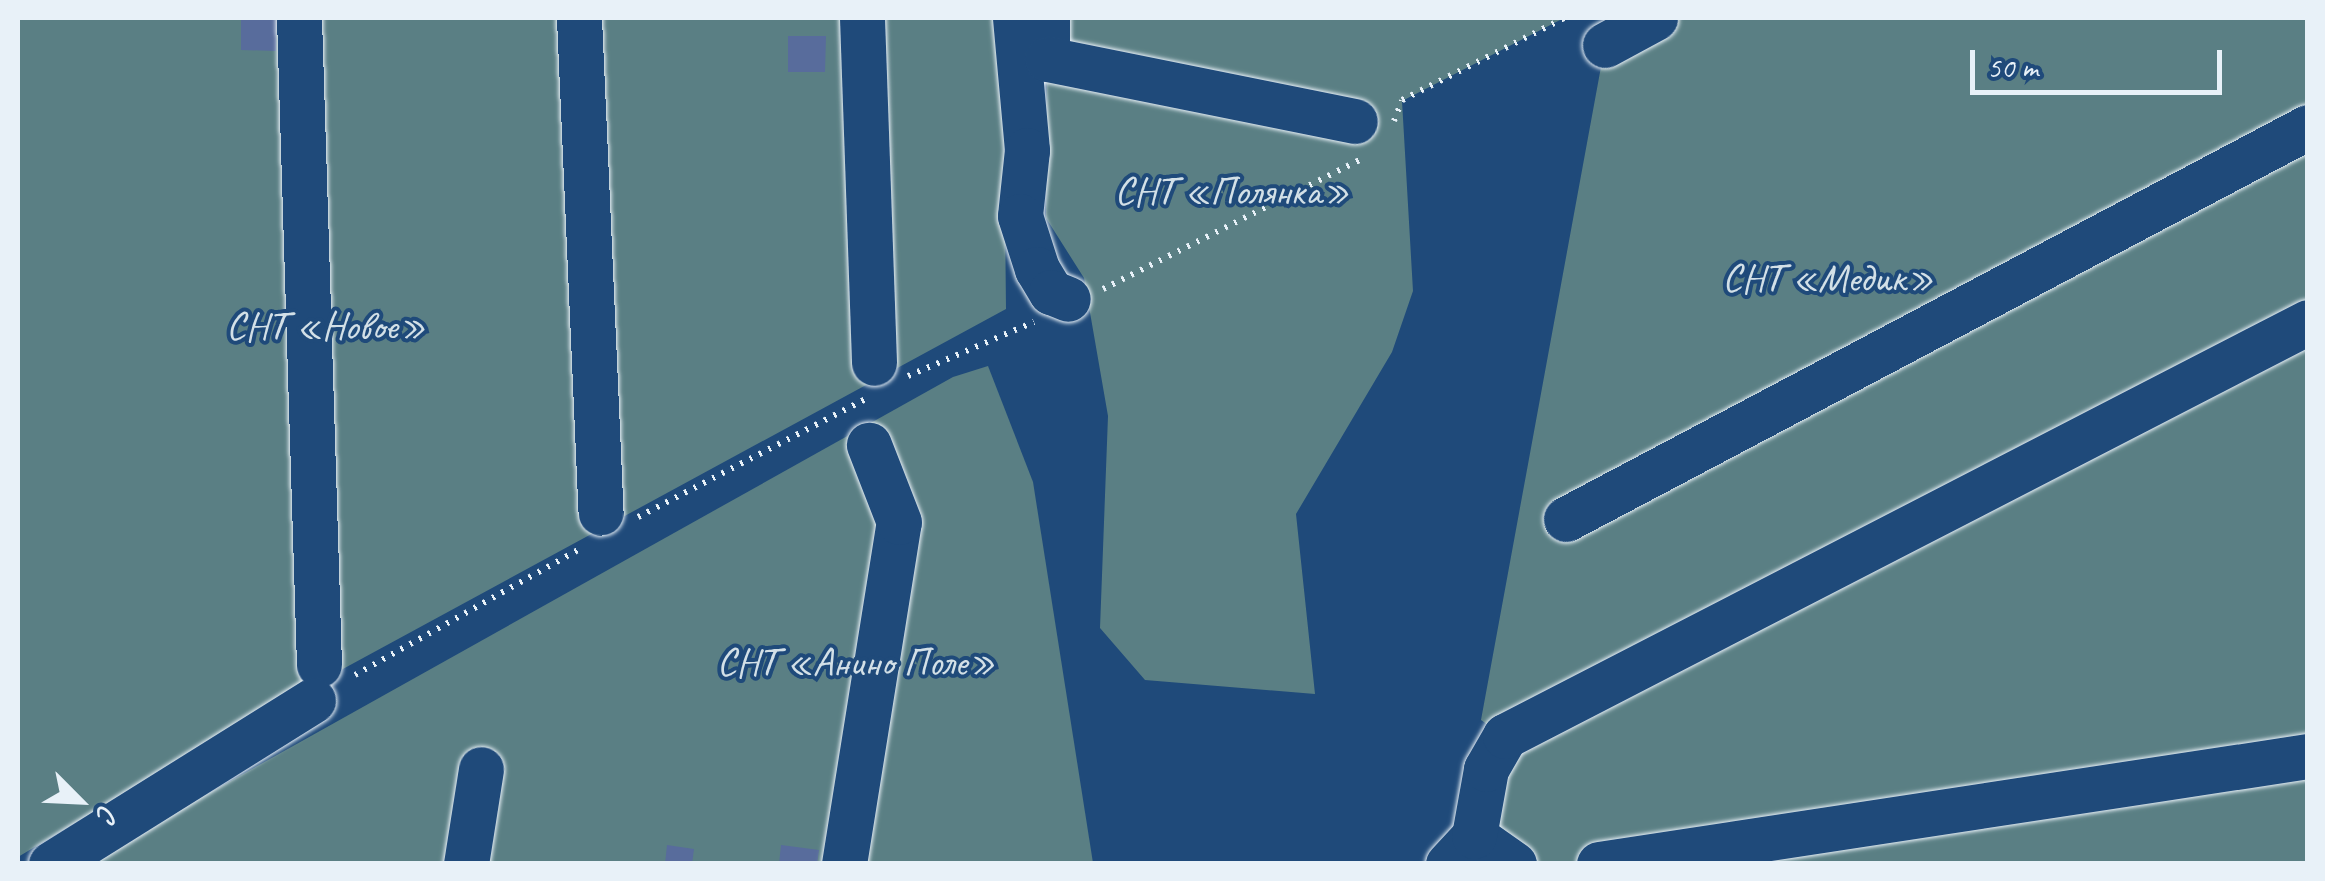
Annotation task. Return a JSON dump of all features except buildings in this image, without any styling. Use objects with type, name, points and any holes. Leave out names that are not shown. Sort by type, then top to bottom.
[{"type":"street","points":[[50,864],[316,683],[299,18]]},
{"type":"street","points":[[579,18],[601,513]]},
{"type":"street","points":[[862,18],[874,363]]},
{"type":"street","points":[[1015,18],[1027,150],[1020,216],[1036,269],[1068,299]]},
{"type":"street","points":[[1605,45],[1655,18]]},
{"type":"street","points":[[1047,38],[1355,121]]},
{"type":"street","points":[[1566,519],[2308,127]]},
{"type":"street","points":[[1514,864],[1460,850],[1486,769],[1518,728],[1668,659],[2308,322]]},
{"type":"street","points":[[844,864],[899,522],[869,445]]},
{"type":"street","points":[[1599,864],[2308,756]]},
{"type":"street","points":[[466,864],[480,769]]},
{"type":"path","points":[[1402,100],[1564,18]]},
{"type":"green space","name":"СНТ «Новое»","points":[[18,18],[1003,18],[1006,309],[234,728],[18,857]]},
{"type":"green space","name":"СНТ «Полянка»","points":[[1047,18],[1564,18],[1402,101],[1413,291],[1392,352],[1296,514],[1315,694],[1145,680],[1100,628],[1108,416],[1084,278],[1046,218]]},
{"type":"green space","name":"СНТ «Медик»","points":[[1655,18],[2307,18],[2307,863],[1448,864],[1505,737],[1481,720],[1605,45]]},
{"type":"green space","name":"СНТ «Анино Поле»","points":[[988,366],[1033,482],[1093,863],[82,864],[953,377]]}]
